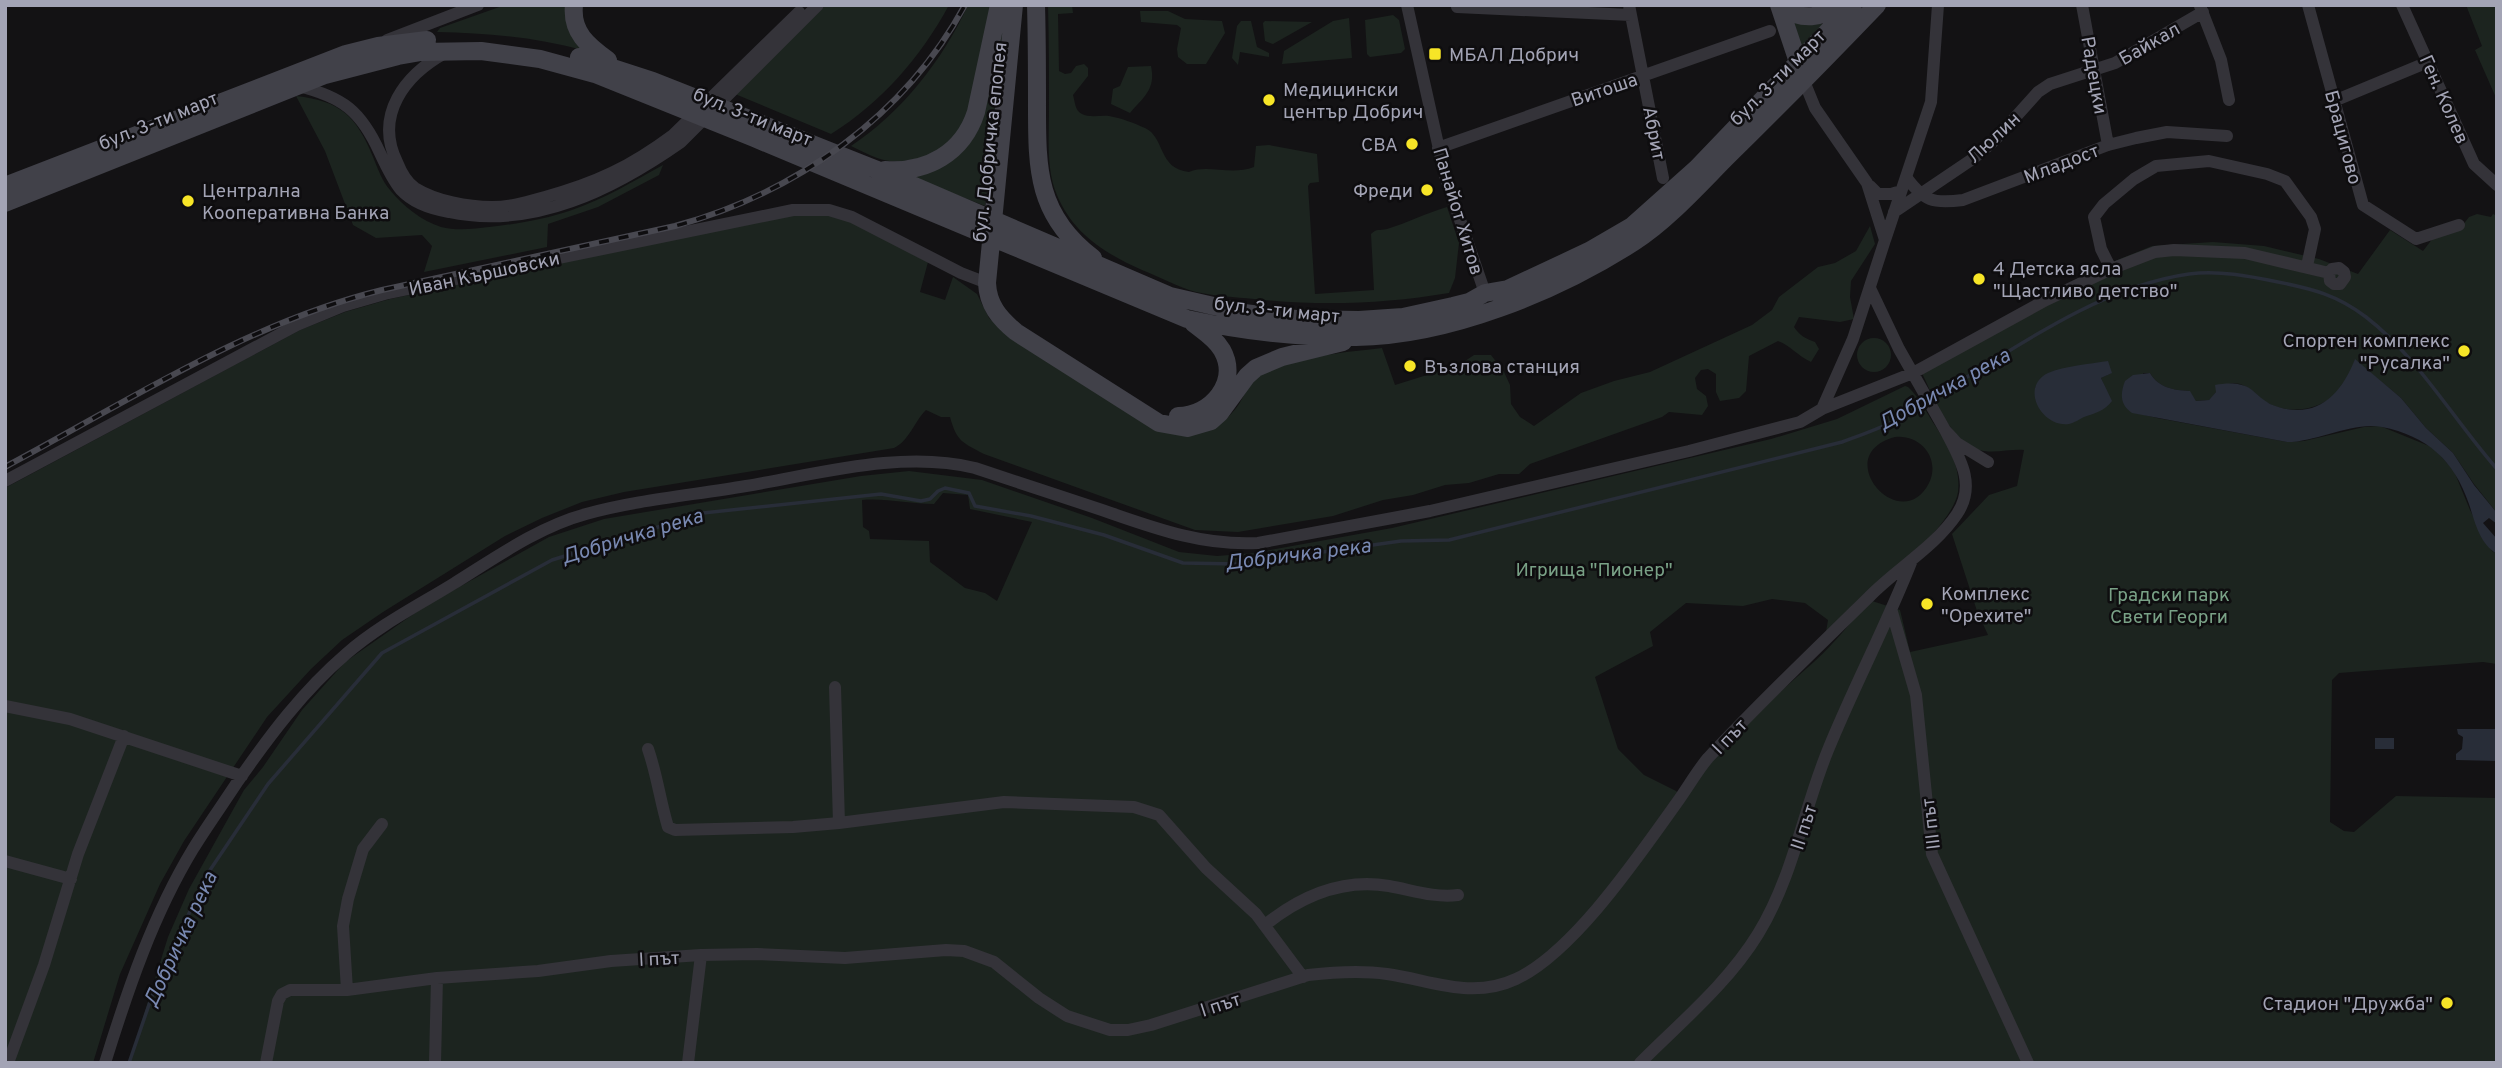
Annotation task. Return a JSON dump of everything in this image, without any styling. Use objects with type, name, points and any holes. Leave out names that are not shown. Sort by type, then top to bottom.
[{"type":"main road","points":[[574,5],[574,20],[584,41],[623,70]]},
{"type":"main road","points":[[874,169],[900,171],[922,167],[945,155],[963,140],[976,113],[999,5]]},
{"type":"main road","name":"бул. Добричка епопея","points":[[992,276],[1014,5]]},
{"type":"main road","name":"бул. Добричка епопея","points":[[998,206],[1024,5]]},
{"type":"main road","points":[[1036,5],[1037,149],[1042,186],[1054,216],[1064,230],[1078,246],[1113,273]]},
{"type":"main road","points":[[1779,5],[1800,17],[1812,18],[1844,5]]},
{"type":"main road","points":[[1779,5],[1804,81]]},
{"type":"main road","name":"бул. 3-ти март","points":[[5,203],[325,75],[373,61],[421,52],[481,51],[540,58],[595,74],[1187,319],[1243,330],[1295,335],[1357,337],[1406,333],[1456,322],[1487,300],[1589,251],[1632,226],[1697,168],[1853,5]]},
{"type":"main road","name":"бул. 3-ти март","points":[[5,186],[359,50],[425,40],[500,41],[567,53],[623,70],[874,169],[1143,286],[1193,303],[1296,319],[1359,320],[1403,317],[1487,300],[1533,295],[1636,241],[1704,180],[1877,5]]},
{"type":"main road","points":[[992,276],[1003,303],[1021,323],[1165,413],[1177,416],[1188,416],[1209,408],[1223,390],[1226,380],[1225,357],[1221,348],[1214,339],[1187,319]]},
{"type":"main road","points":[[992,276],[991,303],[998,315],[1016,332],[1159,423],[1171,427],[1187,428],[1211,421],[1247,376],[1268,362],[1357,337]]},
{"type":"street","points":[[359,50],[478,5]]},
{"type":"street","points":[[298,86],[341,101],[361,118],[391,177],[409,197],[441,211],[470,216],[509,217],[553,207],[620,181],[677,138],[806,5]]},
{"type":"street","points":[[728,87],[818,5]]},
{"type":"street","name":"Панайот Хитов","points":[[1407,5],[1445,176],[1487,300]]},
{"type":"street","points":[[1822,409],[1853,339],[1931,102],[1938,5]]},
{"type":"street","name":"Радецки","points":[[2082,5],[2108,145]]},
{"type":"street","name":"Брацигово","points":[[2308,5],[2363,205],[2416,239],[2459,225]]},
{"type":"street","name":"Ген. Колев","points":[[2402,5],[2474,163],[2497,185]]},
{"type":"street","points":[[1457,7],[1630,10]]},
{"type":"street","points":[[2202,9],[2218,50],[2229,100]]},
{"type":"street","name":"Байкал","points":[[2094,71],[2115,64],[2202,9]]},
{"type":"street","name":"Абрит","points":[[1630,10],[1663,178]]},
{"type":"street","name":"Витоша","points":[[1438,148],[1770,31]]},
{"type":"street","points":[[449,51],[430,61],[410,78],[395,102],[390,127],[391,144],[401,171],[415,187],[434,196],[470,205],[492,207],[519,204],[560,193],[620,171],[677,138]]},
{"type":"street","points":[[2334,101],[2428,62]]},
{"type":"street","name":"Люлин","points":[[1894,212],[1974,158],[1994,141],[2038,92],[2050,84],[2094,71]]},
{"type":"street","points":[[1804,81],[1815,108],[1867,183],[1878,194],[1901,191]]},
{"type":"street","name":"Младост","points":[[1919,194],[1927,200],[1963,200],[2108,145],[2167,132],[2227,136]]},
{"type":"street","points":[[2110,269],[2101,249],[2094,217],[2104,204],[2134,179],[2156,166],[2209,161],[2267,174],[2285,181],[2311,216],[2315,229],[2307,266]]},
{"type":"street","points":[[1906,177],[1919,194]]},
{"type":"street","points":[[1867,183],[1885,240]]},
{"type":"street","name":"Иван Кършовски","points":[[5,481],[298,325],[343,306],[388,293],[793,210],[829,210],[852,217],[961,273],[992,276]]},
{"type":"street","points":[[106,1063],[150,933],[192,849],[277,726],[320,677],[349,651],[390,622],[512,548],[547,529],[586,514],[813,475],[921,460],[950,462],[975,468],[1158,530],[1200,541],[1230,545],[1258,543],[1430,511],[1689,451],[1800,422],[1822,409],[1874,388],[1916,378],[2046,300],[2110,269],[2154,252],[2174,250],[2245,253],[2329,273]]},
{"type":"street","name":"І път","points":[[266,1063],[273,1023],[282,994],[290,990],[347,990],[437,978],[538,971],[611,961],[757,954],[845,958],[964,951],[994,962],[1039,998],[1067,1016],[1110,1030],[1128,1030],[1151,1025],[1303,977],[1332,972],[1385,974],[1450,988],[1480,990],[1515,979],[1555,953],[1619,880],[1707,759],[1769,693],[1957,514],[1963,501],[1966,481],[1964,467],[1870,288]]},
{"type":"street","points":[[1945,430],[1957,443],[1988,462]]},
{"type":"street","name":"ІІ път","points":[[1640,1063],[1735,967],[1769,915],[1789,871],[1827,752],[1892,612],[1913,557]]},
{"type":"street","name":"ІІІ път","points":[[1892,612],[1916,695],[1932,854],[2028,1063]]},
{"type":"street","points":[[835,687],[839,823]]},
{"type":"street","points":[[5,706],[70,719],[242,776]]},
{"type":"street","points":[[8,1063],[44,965],[85,835],[124,736]]},
{"type":"street","points":[[648,748],[668,827],[671,829],[793,827],[903,817],[1004,802],[1134,807],[1148,810],[1158,815],[1265,925],[1303,977]]},
{"type":"street","points":[[347,990],[343,926],[348,899],[363,849],[382,824]]},
{"type":"street","points":[[5,861],[71,879]]},
{"type":"street","points":[[1265,925],[1297,903],[1342,885],[1359,883],[1447,897],[1458,895]]},
{"type":"street","points":[[688,1063],[701,956]]},
{"type":"street","points":[[435,1063],[437,978]]},
{"type":"green space","points":[[505,5],[569,5],[583,50],[511,36],[437,32],[440,28]]},
{"type":"green space","points":[[826,5],[949,5],[926,43],[898,77],[867,108],[831,134],[735,94]]},
{"type":"green space","points":[[968,5],[992,5],[975,90],[958,135],[951,143],[937,151],[902,161],[879,158],[851,146],[887,118],[919,84],[946,46]]},
{"type":"green space","points":[[1007,5],[985,206],[909,176],[950,162],[964,150],[978,130]]},
{"type":"green space","points":[[1048,5],[1072,5],[1073,13],[1058,14],[1059,71],[1071,73],[1076,66],[1084,64],[1088,68],[1088,76],[1073,95],[1078,111],[1088,116],[1118,118],[1145,128],[1156,138],[1167,159],[1179,170],[1189,172],[1254,167],[1256,146],[1269,145],[1317,154],[1319,182],[1310,183],[1308,186],[1315,294],[1374,290],[1371,234],[1447,207],[1459,243],[1455,278],[1449,293],[1376,302],[1328,303],[1217,295],[1182,287],[1104,250],[1081,232],[1072,221],[1053,185],[1049,143]]},
{"type":"green space","points":[[2466,5],[2497,5],[2497,100],[2475,50],[2482,46]]},
{"type":"green space","points":[[1140,11],[1168,11],[1185,19],[1222,21],[1225,33],[1206,64],[1187,64],[1178,57],[1181,28],[1177,25],[1141,22]]},
{"type":"green space","points":[[1393,15],[1399,20],[1405,49],[1401,53],[1370,57],[1367,54],[1365,20]]},
{"type":"green space","points":[[1349,18],[1352,58],[1282,64],[1284,51],[1333,21]]},
{"type":"green space","points":[[1792,19],[1823,24],[1801,49]]},
{"type":"green space","points":[[1241,21],[1251,21],[1257,47],[1269,53],[1269,57],[1240,52],[1238,65],[1232,58],[1237,26]]},
{"type":"green space","points":[[1265,21],[1312,22],[1273,44],[1265,41]]},
{"type":"green space","points":[[1151,66],[1150,87],[1130,113],[1111,104],[1113,89],[1120,86],[1128,67]]},
{"type":"green space","points":[[296,96],[325,102],[345,113],[360,131],[382,179],[395,196],[420,217],[447,228],[500,226],[562,213],[584,206],[663,165],[659,175],[598,207],[548,224],[547,247],[424,272],[432,246],[422,235],[376,238],[353,225],[325,151]]},
{"type":"green space","points":[[793,214],[829,214],[850,221],[928,262],[920,292],[945,300],[953,277],[977,294],[989,318],[1001,329],[1154,429],[1178,434],[1201,432],[1222,422],[1239,404],[1254,380],[1273,368],[1319,356],[1382,348],[1395,385],[1459,365],[1474,355],[1491,355],[1510,385],[1511,404],[1520,417],[1534,426],[1581,393],[1650,372],[1752,325],[1772,310],[1779,297],[1818,267],[1835,263],[1856,251],[1870,226],[1875,244],[1851,281],[1850,297],[1854,319],[1840,322],[1799,317],[1794,327],[1815,342],[1819,349],[1811,362],[1778,341],[1749,356],[1746,391],[1739,398],[1720,401],[1716,392],[1716,374],[1708,369],[1701,370],[1695,378],[1697,389],[1706,396],[1708,406],[1702,415],[1669,412],[1662,417],[1530,464],[1519,474],[1499,474],[1469,483],[1445,485],[1333,516],[1238,532],[1195,530],[984,454],[961,440],[950,417],[941,417],[926,410],[904,441],[894,448],[624,492],[582,502],[542,518],[505,536],[342,640],[267,717],[184,841],[160,884],[120,974],[93,1063],[5,1063],[5,488],[300,330],[345,312],[390,299]]},
{"type":"green space","points":[[2477,214],[2497,216],[2497,513],[2453,453],[2426,428],[2401,398],[2355,360],[2346,382],[2334,396],[2316,406],[2296,410],[2275,406],[2249,388],[2235,383],[2222,386],[2209,400],[2196,401],[2189,391],[2167,387],[2150,373],[2143,373],[2145,415],[2287,442],[2380,426],[2434,448],[2454,471],[2470,510],[2492,551],[2497,554],[2497,664],[2483,662],[2339,673],[2332,680],[2330,822],[2344,831],[2354,832],[2396,796],[2497,798],[2497,1063],[129,1063],[168,937],[189,889],[244,790],[302,710],[345,662],[425,606],[549,537],[604,519],[861,476],[909,471],[982,480],[1179,552],[1217,556],[1254,553],[1392,528],[1771,439],[1837,419],[1905,386],[1908,387],[1920,401],[1949,450],[1958,474],[1958,492],[1952,508],[1939,526],[1880,586],[1826,632],[1828,620],[1805,603],[1772,599],[1743,606],[1686,603],[1650,632],[1653,646],[1595,677],[1618,749],[1644,775],[1676,791],[1685,799],[1728,743],[1822,654],[1869,600],[1900,610],[1910,652],[1988,635],[1977,611],[1952,534],[1989,495],[2017,486],[2024,450],[1984,451],[1961,439],[1943,416],[1918,365],[2095,269],[2152,246],[2213,242],[2264,246],[2319,259],[2358,274],[2390,230],[2423,251],[2433,238],[2459,230],[2469,217]],"holes":[[[2049,373],[2111,373],[2101,378],[2105,388],[2035,388],[2040,379]],[[1895,437],[1904,437],[1913,439],[1926,450],[1930,457],[1932,474],[1929,483],[1917,498],[1902,502],[1888,497],[1876,487],[1869,474],[1868,460],[1876,446]],[[943,493],[968,495],[970,509],[1032,522],[997,601],[985,593],[965,588],[930,562],[929,541],[870,539],[869,531],[863,527],[862,500],[934,504]]]},
{"type":"green space","points":[[1874,338],[1886,343],[1891,355],[1886,367],[1874,372],[1862,367],[1857,355],[1862,343]]},
{"type":"shaded area","points":[[2355,359],[2401,398],[2426,428],[2453,453],[2497,513],[2497,524],[2489,518],[2483,523],[2497,539],[2497,554],[2482,538],[2463,488],[2447,463],[2425,444],[2398,431],[2382,427],[2360,427],[2287,442],[2132,413],[2122,399],[2125,381],[2133,375],[2150,373],[2167,387],[2190,391],[2196,401],[2209,400],[2216,392],[2215,385],[2234,384],[2248,387],[2270,404],[2285,409],[2312,408],[2333,395],[2349,373]]},
{"type":"shaded area","points":[[2108,361],[2112,373],[2101,378],[2112,401],[2106,407],[2069,424],[2059,424],[2043,413],[2035,396],[2039,379],[2048,373],[2077,365]]},
{"type":"shaded area","points":[[2457,729],[2497,729],[2497,761],[2456,760],[2456,754],[2462,749],[2463,737],[2458,734]]},
{"type":"shaded area","points":[[2375,738],[2394,738],[2394,749],[2375,749]]},
{"type":"waterway","name":"Добричка река","points":[[129,1063],[153,993],[206,876],[268,784],[382,653],[552,560],[703,513],[881,494],[921,501],[930,499],[945,488],[969,493],[975,506],[1031,516],[1104,535],[1183,563],[1238,564],[1401,541],[1449,540],[1842,442],[1909,413],[2032,337],[2094,304],[2157,281],[2200,273],[2245,276],[2302,287],[2335,298],[2355,309],[2403,351],[2497,469]]},
{"type":"railway","points":[[5,467],[189,366],[283,322],[332,304],[382,290],[675,226],[720,212],[763,193],[804,171],[843,145],[879,115],[911,82],[940,45],[965,5]]},
{"type":"place","name":"МБАЛ Добрич","points":[[1435,54]]},
{"type":"place","name":"Медицински център Добрич","points":[[1269,100]]},
{"type":"place","name":"CBA","points":[[1412,144]]},
{"type":"place","name":"Фреди","points":[[1427,190]]},
{"type":"place","name":"Централна Кооперативна Банка","points":[[188,201]]},
{"type":"place","name":"4 Детска ясла \"Щастливо детство\"","points":[[1979,279]]},
{"type":"place","name":"Спортен комплекс \"Русалка\"","points":[[2464,351]]},
{"type":"place","name":"Възлова станция","points":[[1410,366]]},
{"type":"place","name":"Комплекс \"Орехите\"","points":[[1927,604]]},
{"type":"place","name":"Стадион \"Дружба\"","points":[[2447,1003]]},
{"type":"park label","name":"Игрища \"Пионер\"","points":[[1594,569]]},
{"type":"park label","name":"Градски парк Свети Георги","points":[[2169,605]]}]
